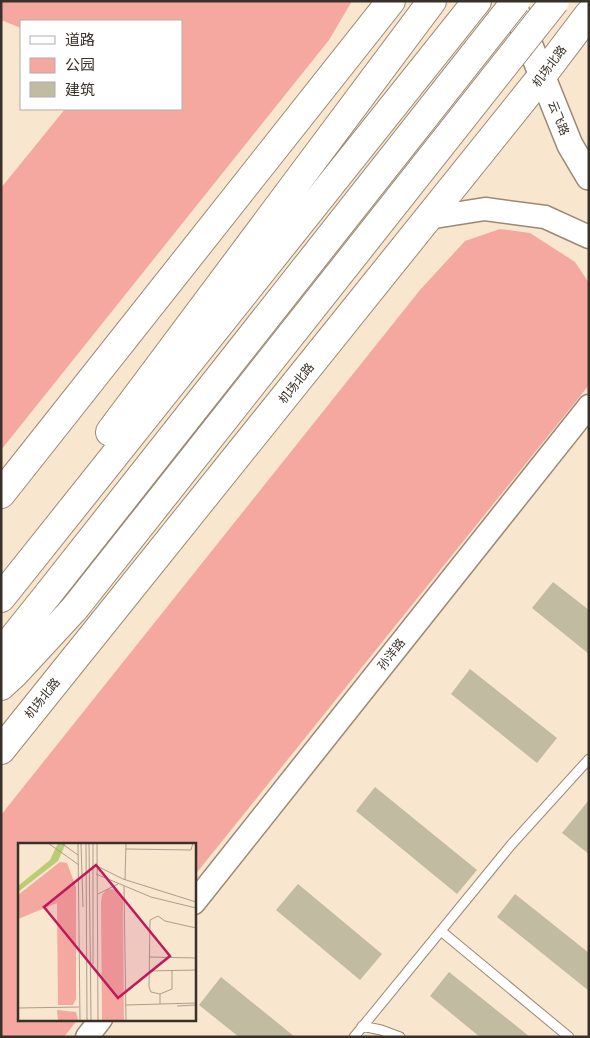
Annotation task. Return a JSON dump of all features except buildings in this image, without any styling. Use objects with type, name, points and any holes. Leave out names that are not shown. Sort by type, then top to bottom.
[{"type":"main road","points":[[1,494],[391,1]]},
{"type":"main road","points":[[20,574],[107,437],[432,1]]},
{"type":"main road","points":[[1,598],[477,1]]},
{"type":"main road","name":"云飞路","points":[[512,1],[570,145],[589,178]]},
{"type":"main road","points":[[1,653],[516,1]]},
{"type":"main road","points":[[1,686],[75,608],[555,1]]},
{"type":"main road","points":[[586,1],[589,7]]},
{"type":"main road","name":"机场北路","points":[[1,750],[542,76],[589,14]]},
{"type":"street","points":[[428,218],[484,209],[545,217],[589,237]]},
{"type":"street","name":"孙洋路","points":[[195,901],[589,406]]},
{"type":"street","points":[[87,1037],[100,1020]]},
{"type":"lane","points":[[354,1037],[511,845],[589,759]]},
{"type":"lane","points":[[441,930],[569,1037]]},
{"type":"lane","points":[[362,1026],[382,1030],[400,1037]]},
{"type":"green space","points":[[1,1],[352,1],[329,40],[1,450],[1,188],[64,110],[182,110],[182,20],[20,20],[20,28],[1,20]]},
{"type":"green space","points":[[500,229],[530,233],[575,262],[589,283],[589,385],[195,875],[195,843],[18,843],[18,1020],[77,1020],[64,1037],[1,1037],[1,815],[420,290],[465,241]]}]
